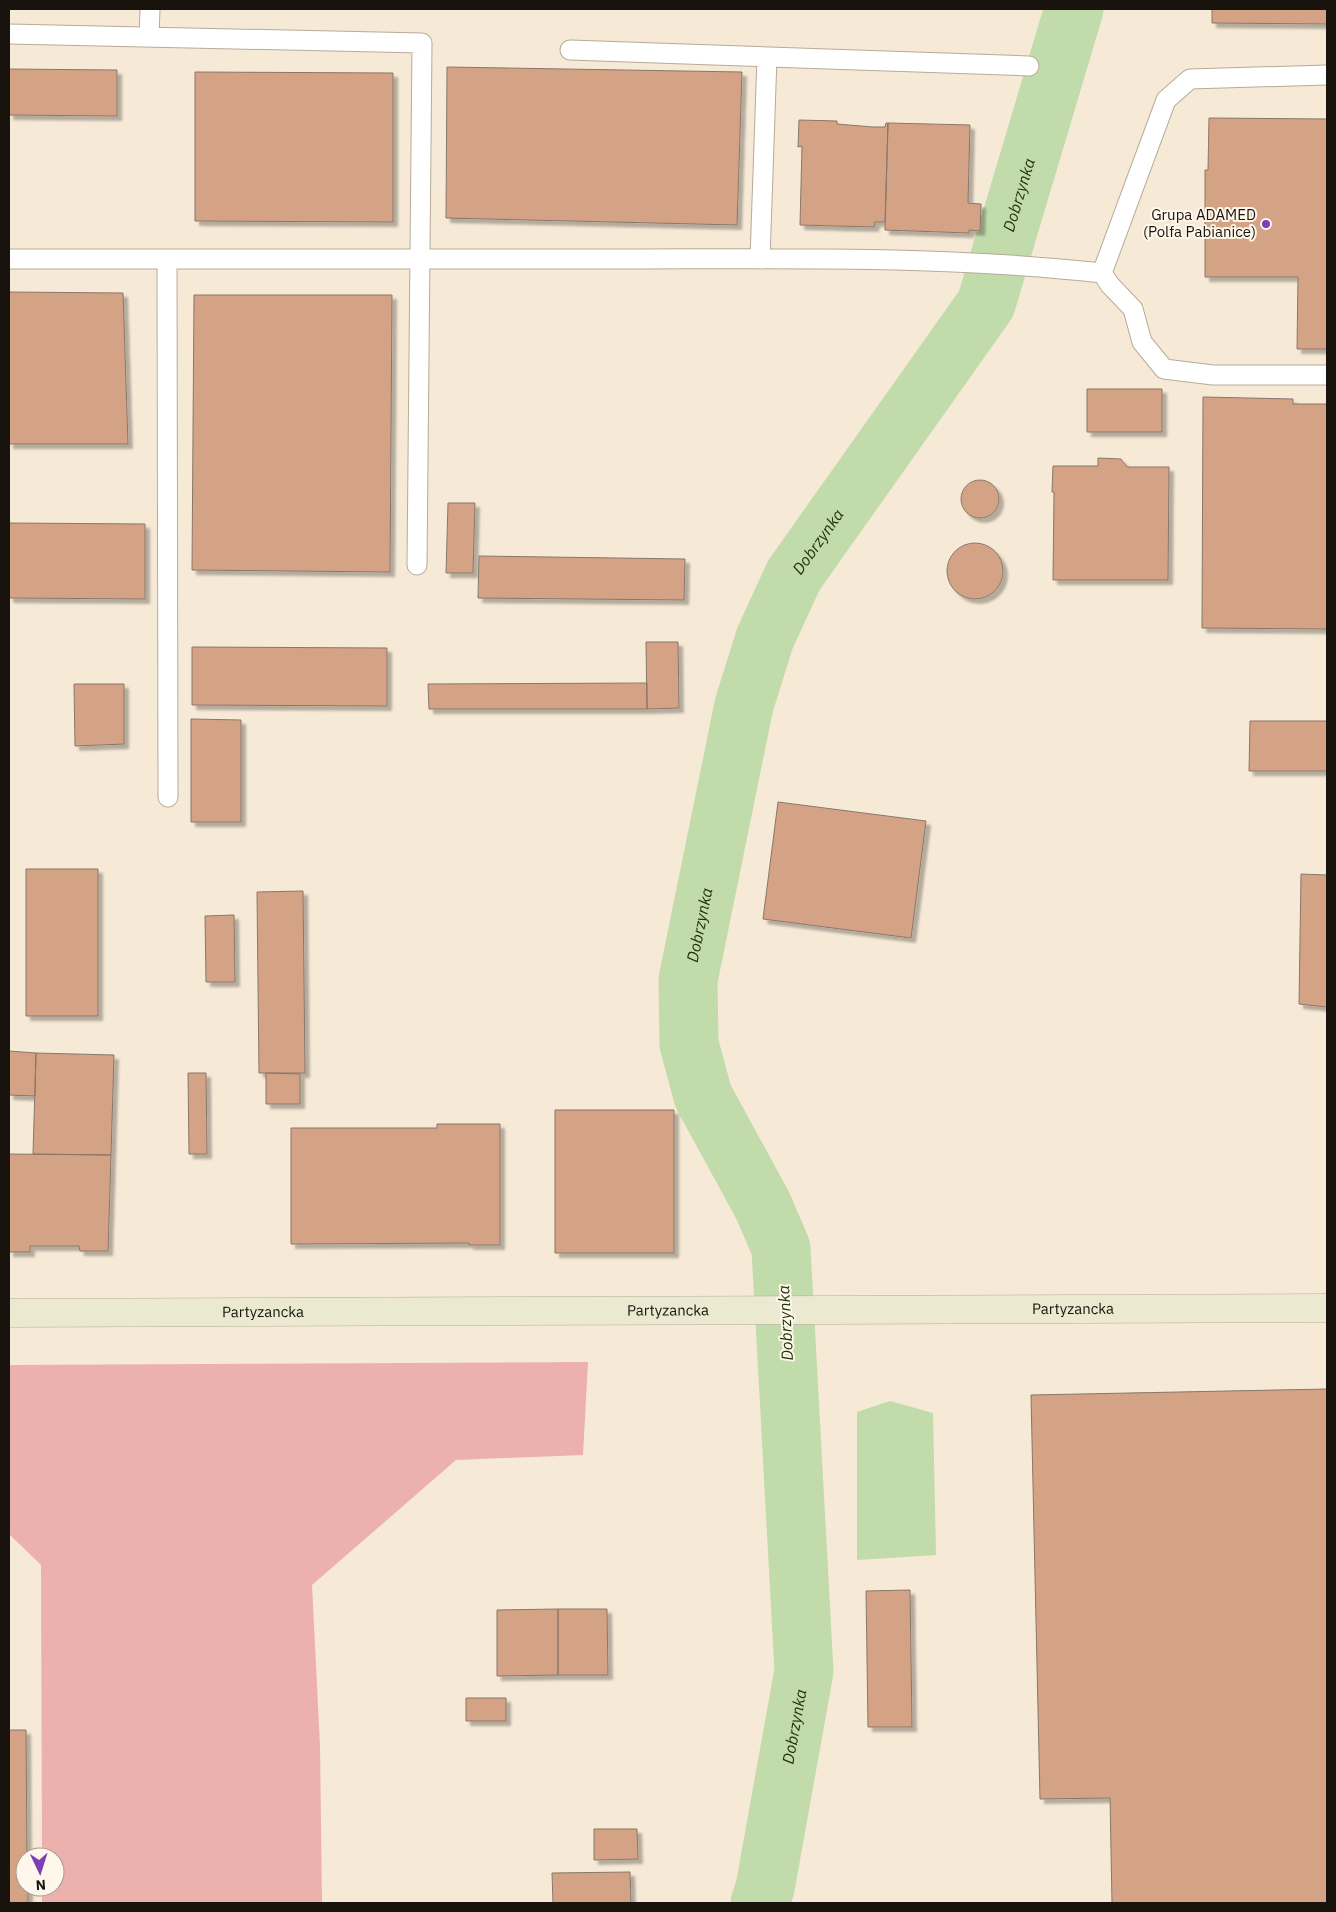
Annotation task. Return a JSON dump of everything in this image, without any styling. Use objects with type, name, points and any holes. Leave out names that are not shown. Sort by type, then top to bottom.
[{"type":"main road","name":"Partyzancka","points":[[9,1313],[1327,1308]]},
{"type":"lane","points":[[149,37],[150,9]]},
{"type":"lane","points":[[9,34],[422,43],[417,565]]},
{"type":"lane","points":[[570,50],[1030,66]]},
{"type":"lane","points":[[760,258],[767,57]]},
{"type":"lane","points":[[1102,272],[1166,100],[1190,79],[1327,75]]},
{"type":"lane","points":[[9,260],[760,258],[951,262],[1047,266],[1102,272]]},
{"type":"lane","points":[[167,259],[168,797]]},
{"type":"lane","points":[[1102,272],[1110,285],[1133,309],[1142,342],[1164,369],[1212,375],[1327,375]]},
{"type":"shaded area","points":[[588,1362],[583,1455],[456,1460],[312,1585],[320,1745],[322,1903],[42,1903],[42,1897],[65,1897],[65,1847],[42,1847],[41,1565],[9,1534],[9,1365]]},
{"type":"water","points":[[1058,9],[1081,9],[1017,235],[991,235]]},
{"type":"water","points":[[890,1401],[933,1413],[936,1555],[857,1560],[857,1412]]},
{"type":"building","points":[[1212,9],[1327,9],[1327,24],[1212,23]]},
{"type":"building","points":[[447,67],[742,72],[737,225],[446,218]]},
{"type":"building","points":[[9,69],[117,70],[117,116],[9,115]]},
{"type":"building","points":[[195,72],[393,73],[393,222],[195,221]]},
{"type":"building","name":"Grupa ADAMED (Polfa Pabianice)","points":[[1209,118],[1327,119],[1327,349],[1297,349],[1298,277],[1205,277],[1205,170],[1208,170]]},
{"type":"building","points":[[799,120],[837,121],[837,124],[873,127],[885,127],[886,123],[888,123],[885,222],[875,222],[874,227],[800,225],[802,146],[798,147]]},
{"type":"building","points":[[888,123],[970,125],[968,203],[981,204],[980,231],[969,230],[969,233],[885,230]]},
{"type":"building","points":[[9,292],[123,293],[128,444],[9,444]]},
{"type":"building","points":[[194,295],[392,295],[390,572],[192,570]]},
{"type":"building","points":[[1087,389],[1162,389],[1162,432],[1087,432]]},
{"type":"building","points":[[1203,397],[1293,399],[1293,404],[1327,404],[1327,629],[1202,628]]},
{"type":"building","points":[[1098,458],[1121,459],[1127,467],[1169,467],[1168,580],[1053,580],[1053,466],[1098,466]]},
{"type":"building","points":[[980,480],[994,485],[999,499],[994,513],[980,518],[966,513],[961,499],[966,485]]},
{"type":"building","points":[[448,503],[475,503],[473,573],[446,573]]},
{"type":"building","points":[[9,523],[145,524],[145,599],[9,598]]},
{"type":"building","points":[[975,543],[986,545],[995,551],[1001,560],[1003,571],[1001,582],[995,591],[986,597],[975,599],[964,597],[955,591],[949,582],[947,571],[949,560],[955,551],[964,545]]},
{"type":"building","points":[[479,556],[685,559],[684,600],[478,598]]},
{"type":"building","points":[[646,642],[678,642],[679,708],[647,709]]},
{"type":"building","points":[[192,647],[387,648],[387,706],[192,705]]},
{"type":"building","points":[[647,683],[647,709],[429,709],[428,684]]},
{"type":"building","points":[[74,684],[124,684],[124,744],[75,746]]},
{"type":"building","points":[[191,719],[241,720],[241,822],[191,822]]},
{"type":"building","points":[[1250,721],[1327,721],[1327,771],[1249,771]]},
{"type":"building","points":[[778,802],[926,821],[911,938],[763,919]]},
{"type":"building","points":[[26,869],[98,869],[98,1016],[26,1016]]},
{"type":"building","points":[[1301,874],[1327,875],[1327,1007],[1299,1004]]},
{"type":"building","points":[[303,891],[305,1073],[259,1073],[257,892]]},
{"type":"building","points":[[234,915],[235,982],[206,982],[205,916]]},
{"type":"building","points":[[9,1051],[36,1053],[35,1096],[9,1095]]},
{"type":"building","points":[[36,1053],[114,1055],[111,1155],[33,1154]]},
{"type":"building","points":[[188,1073],[206,1073],[207,1154],[189,1154]]},
{"type":"building","points":[[266,1073],[300,1074],[300,1104],[266,1104]]},
{"type":"building","points":[[555,1110],[674,1110],[674,1253],[555,1253]]},
{"type":"building","points":[[437,1124],[500,1124],[500,1245],[469,1245],[469,1243],[291,1244],[291,1128],[437,1128]]},
{"type":"building","points":[[9,1154],[111,1155],[108,1251],[80,1251],[79,1246],[30,1246],[30,1252],[9,1252]]},
{"type":"building","points":[[1327,1389],[1327,1903],[1112,1903],[1110,1798],[1040,1799],[1031,1395]]},
{"type":"building","points":[[910,1590],[912,1727],[868,1727],[866,1591]]},
{"type":"building","points":[[558,1609],[558,1675],[497,1676],[497,1610]]},
{"type":"building","points":[[558,1609],[607,1609],[608,1675],[558,1675]]},
{"type":"building","points":[[466,1698],[506,1698],[506,1721],[466,1721]]},
{"type":"building","points":[[9,1730],[26,1730],[27,1847],[15,1847],[15,1897],[28,1897],[28,1903],[9,1903]]},
{"type":"building","points":[[594,1829],[637,1829],[638,1859],[594,1860]]},
{"type":"building","points":[[630,1872],[631,1903],[553,1903],[552,1873]]},
{"type":"waterway","name":"Dobrzynka","points":[[760,1903],[765,1888],[804,1671],[781,1248],[763,1206],[703,1096],[689,1044],[688,980],[744,705],[765,638],[794,575],[986,304],[1074,9]]},
{"type":"place","name":"Grupa ADAMED (Polfa Pabianice)","points":[[1266,224]]}]
